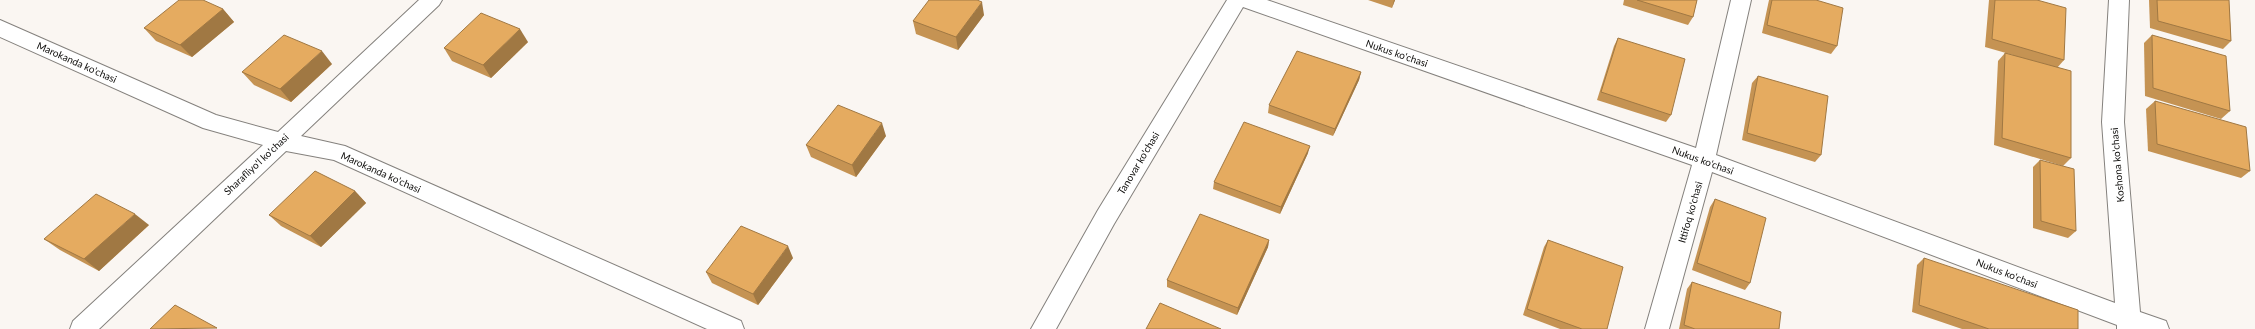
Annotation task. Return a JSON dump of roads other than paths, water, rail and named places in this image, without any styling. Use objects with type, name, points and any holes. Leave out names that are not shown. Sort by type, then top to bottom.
[{"type":"street","name":"Sharafliyo'l ko'chasi","points":[[82,329],[280,141],[432,0]]},
{"type":"street","name":"Tanovar ko'chasi","points":[[1043,329],[1106,217],[1237,0]]},
{"type":"street","name":"Nukus ko'chasi","points":[[1245,0],[1704,160],[2130,324],[2157,329]]},
{"type":"street","name":"Ittifoq ko'chasi","points":[[1657,329],[1704,160],[1741,0]]},
{"type":"street","name":"Koshona ko'chasi","points":[[2119,0],[2113,122],[2130,324]]},
{"type":"street","name":"Marokanda ko'chasi","points":[[0,28],[211,122],[280,141],[337,152],[732,329]]}]
